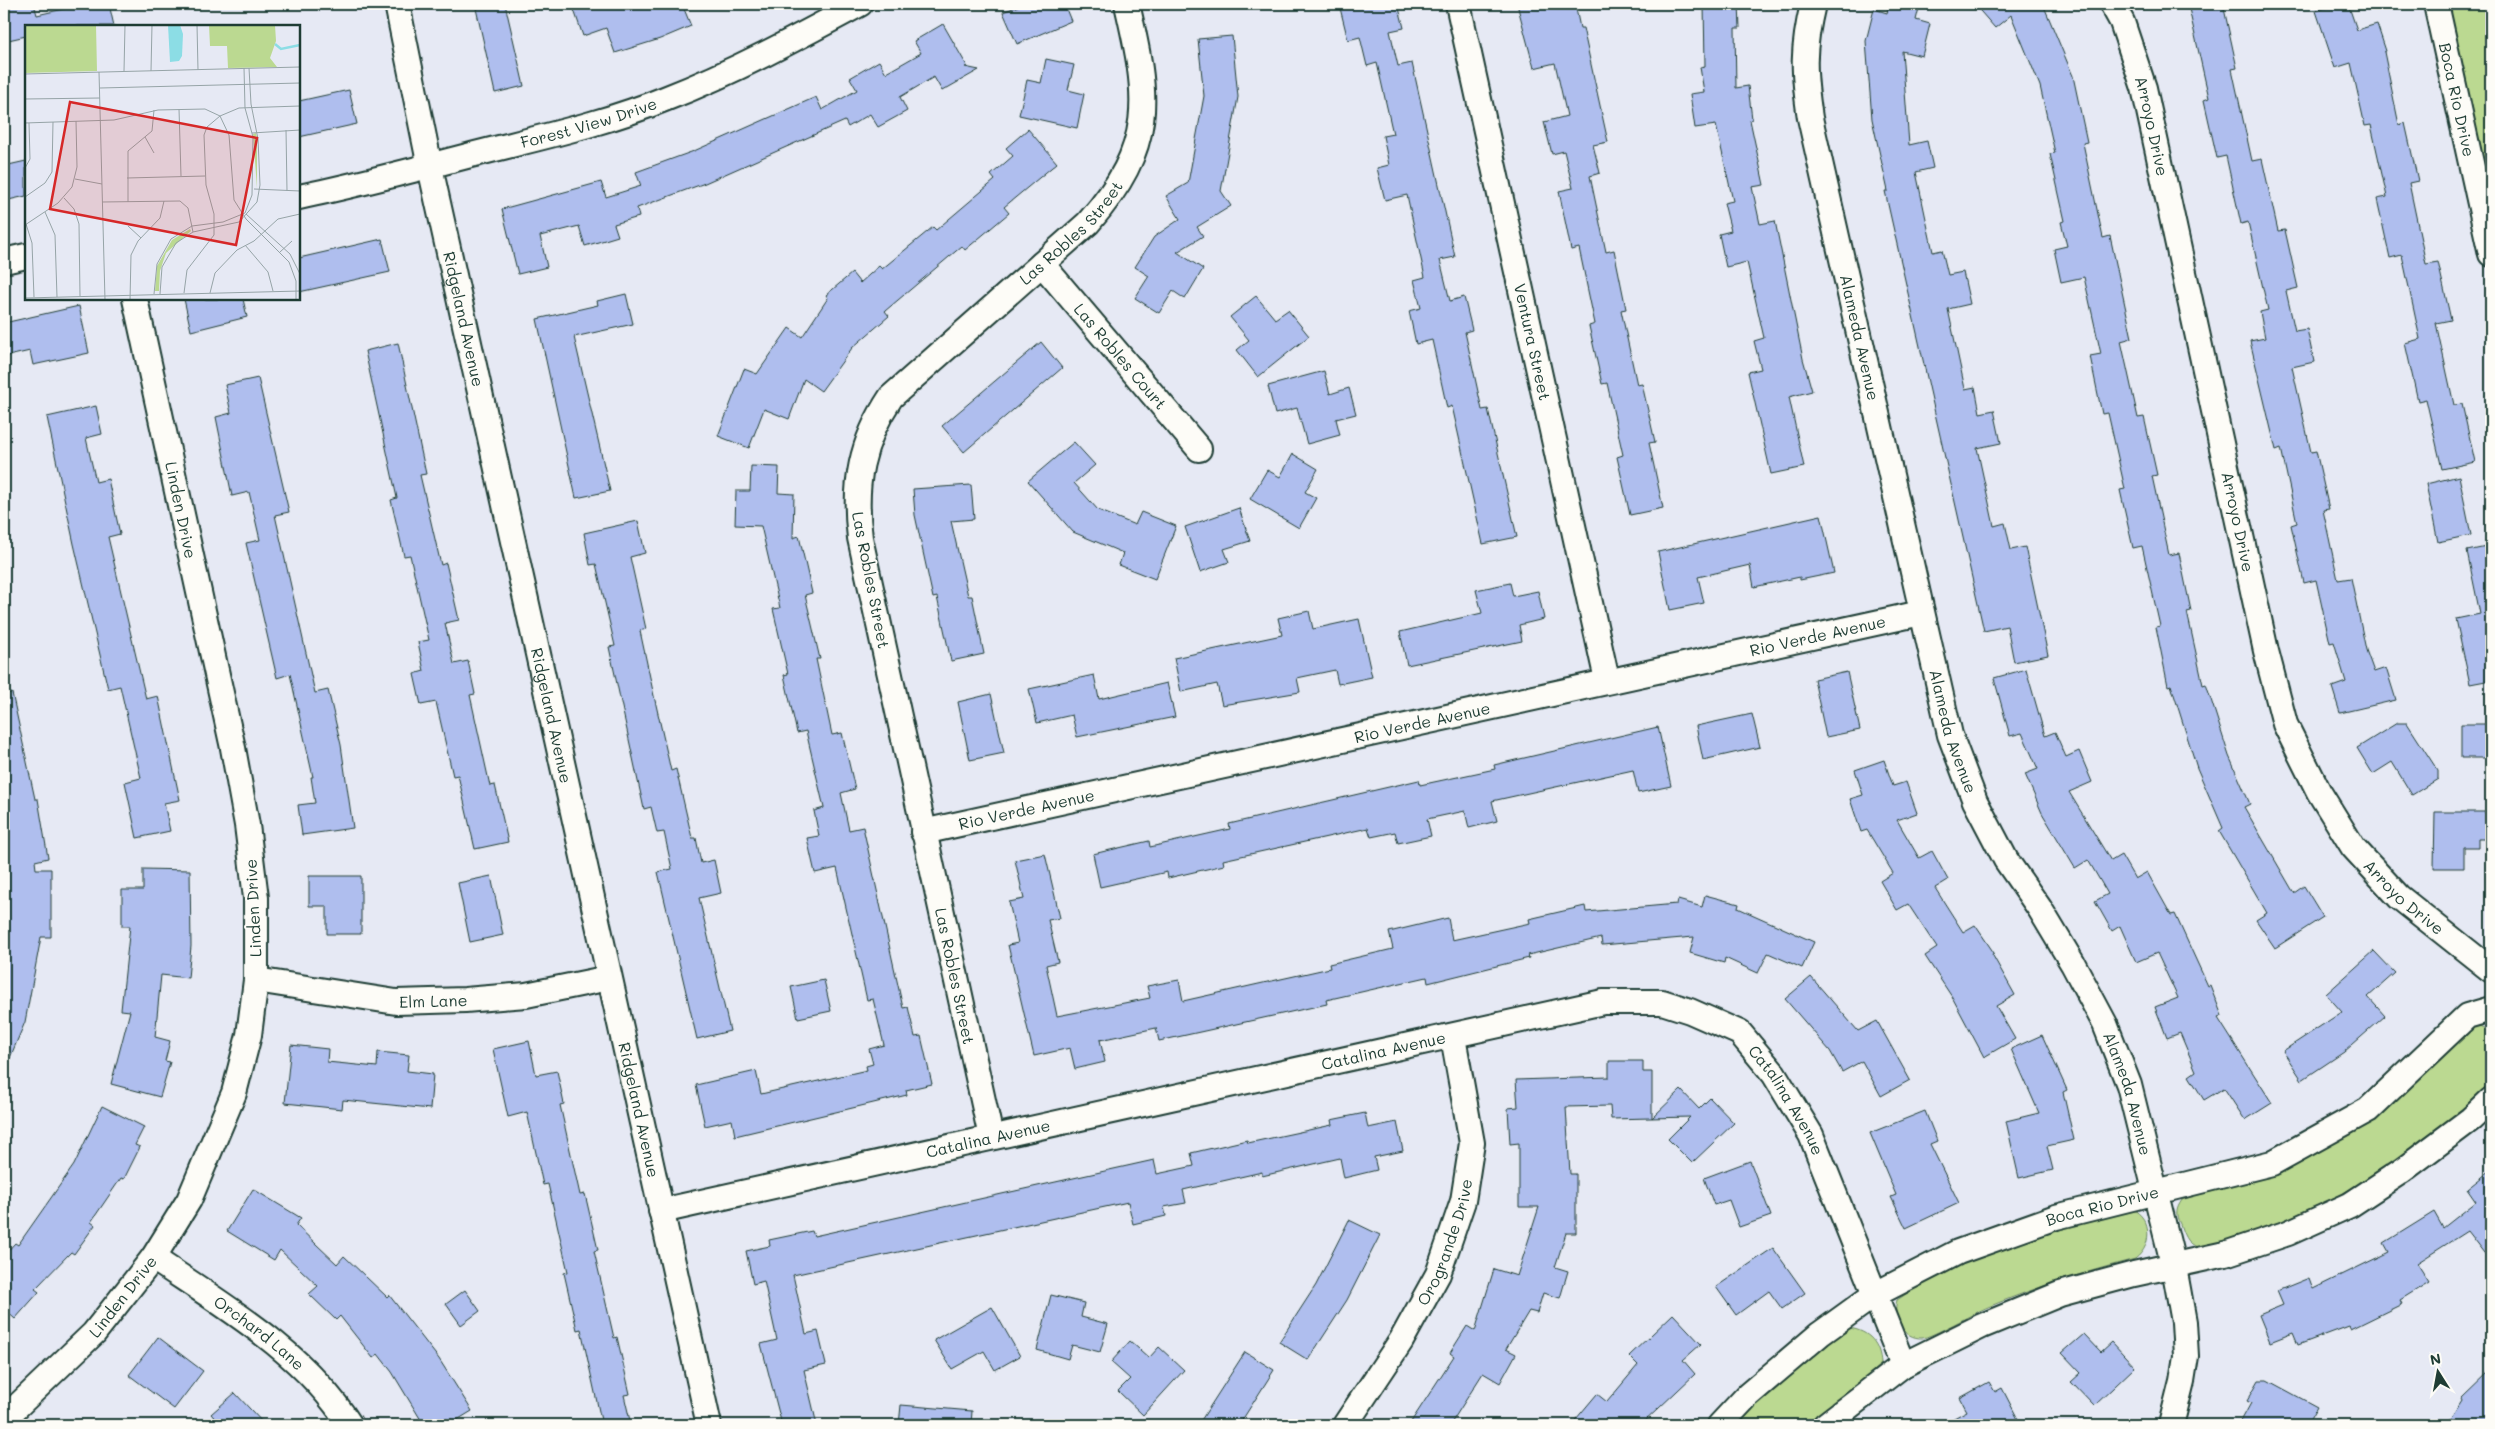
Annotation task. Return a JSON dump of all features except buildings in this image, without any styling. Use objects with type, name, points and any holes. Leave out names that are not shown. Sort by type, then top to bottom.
[{"type":"street","name":"Ridgeland Avenue","points":[[397,4],[430,167],[608,978],[709,1425]]},
{"type":"street","name":"Forest View Drive","points":[[300,197],[430,167],[600,122],[666,99],[755,61],[860,4]]},
{"type":"street","name":"Las Robles Street","points":[[991,1137],[860,538],[857,514],[858,482],[864,452],[875,421],[891,397],[1088,222],[1107,201],[1126,172],[1137,145],[1142,119],[1143,90],[1139,54],[1127,4]]},
{"type":"street","name":"Ventura Street","points":[[1458,4],[1607,680]]},
{"type":"street","name":"Alameda Avenue","points":[[1813,4],[1804,40],[1803,65],[1810,118],[1950,735],[1975,800],[2006,860],[2040,909],[2105,1024],[2129,1085],[2174,1267],[2184,1322],[2186,1356],[2171,1425]]},
{"type":"street","name":"Arroyo Drive","points":[[2112,4],[2122,22],[2144,88],[2266,651],[2285,724],[2319,792],[2353,848],[2399,897],[2491,970]]},
{"type":"street","name":"Boca Rio Drive","points":[[2436,4],[2491,254]]},
{"type":"street","points":[[4,260],[25,256]]},
{"type":"street","name":"Las Robles Court","points":[[1042,264],[1198,449]]},
{"type":"street","name":"Linden Drive","points":[[4,1419],[94,1333],[153,1258],[189,1200],[234,1093],[249,1035],[256,980],[256,898],[247,825],[233,748],[135,300]]},
{"type":"street","name":"Rio Verde Avenue","points":[[924,832],[1607,680],[1921,613]]},
{"type":"street","name":"Elm Lane","points":[[256,980],[396,1002],[465,1000],[526,995],[608,978]]},
{"type":"street","name":"Catalina Avenue","points":[[661,1211],[1453,1037],[1603,1002],[1662,1002],[1690,1011],[1740,1033],[1774,1074],[1811,1135],[1903,1365]]},
{"type":"street","name":"Boca Rio Drive","points":[[1720,1425],[1748,1395],[1820,1334],[1874,1295],[1958,1252],[2056,1217],[2156,1190],[2272,1163],[2368,1110],[2467,1016],[2491,1009]]},
{"type":"street","name":"Orogrande Drive","points":[[1345,1425],[1401,1341],[1438,1274],[1463,1201],[1472,1143],[1453,1037]]},
{"type":"street","points":[[1825,1425],[1903,1365],[1982,1326],[2060,1294],[2134,1274],[2174,1267],[2225,1254],[2288,1233],[2350,1205],[2403,1170],[2471,1119],[2491,1100]]},
{"type":"street","name":"Orchard Lane","points":[[153,1258],[259,1330],[312,1375],[350,1425]]},
{"type":"green space","points":[[2442,4],[2491,4],[2491,213]]},
{"type":"green space","points":[[2477,1025],[2491,1031],[2491,1081],[2464,1107],[2406,1154],[2342,1194],[2274,1225],[2208,1247],[2196,1246],[2187,1240],[2177,1214],[2177,1209],[2182,1200],[2285,1163],[2464,1030]]},
{"type":"green space","points":[[2127,1207],[2141,1216],[2148,1230],[2146,1246],[2135,1259],[2024,1293],[1988,1307],[1927,1337],[1922,1338],[1909,1335],[1900,1326],[1896,1313],[1897,1300],[1941,1271],[2011,1239]]},
{"type":"green space","points":[[1849,1328],[1862,1332],[1872,1339],[1876,1344],[1881,1364],[1811,1425],[1733,1425],[1749,1408],[1838,1334]]}]
